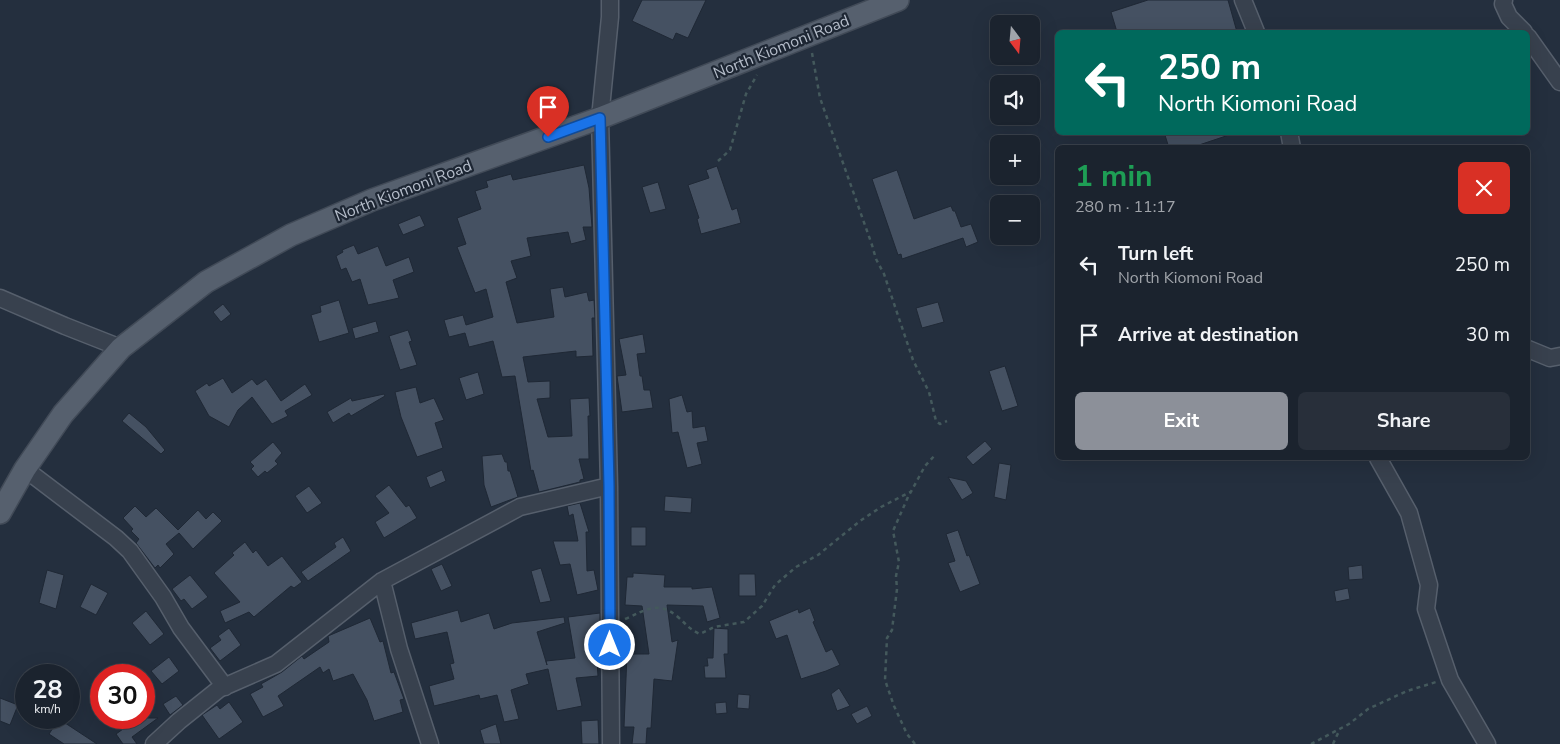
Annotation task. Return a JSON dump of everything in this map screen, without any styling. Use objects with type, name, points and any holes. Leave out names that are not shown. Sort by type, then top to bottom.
[{"type":"main road","name":"North Kiomoni Road","points":[[0,513],[25,469],[63,414],[121,348],[206,282],[291,235],[372,200],[600,118],[898,0]]},
{"type":"street","points":[[610,0],[600,118],[609,486],[610,744]]},
{"type":"street","points":[[1243,0],[1255,30]]},
{"type":"street","points":[[1504,0],[1503,4],[1510,17],[1522,30]]},
{"type":"street","points":[[1530,39],[1560,82]]},
{"type":"street","points":[[0,298],[121,348]]},
{"type":"street","points":[[1530,350],[1550,358],[1560,356]]},
{"type":"street","points":[[1379,460],[1408,513],[1429,585],[1426,609],[1450,680],[1487,744]]},
{"type":"street","points":[[25,469],[116,538],[130,551],[163,597],[181,628],[225,687]]},
{"type":"street","points":[[154,744],[218,689],[276,664],[382,581],[520,507],[609,486]]},
{"type":"street","points":[[382,581],[399,649],[430,744]]},
{"type":"path","points":[[809,34],[820,98],[876,259],[884,274],[913,360],[929,392],[936,421],[940,424],[947,421]]},
{"type":"path","points":[[718,161],[730,150],[746,94],[768,51]]},
{"type":"path","points":[[915,744],[907,734],[885,680],[886,638],[892,630],[897,589],[896,576],[899,562],[893,531],[908,497],[925,466],[936,454]]},
{"type":"path","points":[[610,626],[656,607],[667,609],[690,629],[700,634],[714,626],[744,622],[762,606],[775,585],[796,567],[818,555],[860,521],[881,507],[912,491]]},
{"type":"path","points":[[1312,744],[1349,724],[1368,709],[1407,691],[1436,682],[1450,680]]},
{"type":"path","points":[[1333,744],[1339,729]]},
{"type":"building","points":[[642,0],[706,0],[688,38],[676,33],[673,40],[632,21]]},
{"type":"building","points":[[1148,0],[1228,0],[1236,30],[1116,30],[1111,12]]},
{"type":"building","points":[[1165,135],[1229,135],[1199,145],[1168,145]]},
{"type":"building","points":[[584,165],[589,188],[592,227],[583,227],[586,240],[571,244],[568,232],[527,238],[531,256],[511,261],[517,278],[506,282],[517,323],[554,317],[550,289],[563,287],[565,297],[587,292],[589,301],[594,300],[595,318],[592,318],[593,356],[576,357],[576,351],[523,357],[528,382],[550,381],[550,398],[537,399],[548,437],[572,436],[570,399],[589,398],[589,459],[579,459],[584,479],[580,480],[580,482],[539,492],[533,470],[531,471],[515,376],[502,377],[493,341],[469,347],[465,333],[449,337],[444,320],[463,315],[466,325],[493,317],[486,289],[475,293],[457,247],[466,244],[457,218],[481,209],[475,191],[488,187],[486,181],[511,174],[513,180]]},
{"type":"building","points":[[717,166],[732,210],[737,208],[741,223],[701,234],[697,219],[699,218],[688,185],[709,178],[706,170]]},
{"type":"building","points":[[897,170],[914,219],[951,206],[961,227],[971,224],[978,242],[966,247],[963,238],[902,259],[901,254],[898,255],[872,179]]},
{"type":"building","points":[[658,182],[666,209],[650,213],[642,187]]},
{"type":"building","points":[[420,215],[425,226],[403,235],[398,224]]},
{"type":"building","points":[[354,245],[358,254],[378,246],[386,266],[409,257],[414,272],[393,280],[399,298],[368,305],[360,279],[352,282],[346,268],[341,270],[336,256],[343,252],[342,250]]},
{"type":"building","points":[[339,300],[349,333],[319,342],[311,315],[321,312],[320,306]]},
{"type":"building","points":[[938,302],[944,322],[922,328],[916,308]]},
{"type":"building","points":[[223,304],[231,314],[221,322],[213,312]]},
{"type":"building","points":[[376,321],[379,332],[355,339],[352,328]]},
{"type":"building","points":[[408,330],[412,341],[409,342],[417,365],[400,370],[389,336]]},
{"type":"building","points":[[643,334],[646,353],[637,354],[644,390],[650,390],[653,408],[622,412],[617,376],[626,375],[619,339]]},
{"type":"building","points":[[1005,366],[1018,406],[1002,411],[989,371]]},
{"type":"building","points":[[478,372],[484,394],[466,400],[459,378]]},
{"type":"building","points":[[223,378],[232,393],[252,379],[257,385],[266,379],[281,401],[305,384],[312,395],[285,411],[288,416],[272,424],[252,397],[238,410],[229,427],[209,416],[195,391],[207,383],[209,386]]},
{"type":"building","points":[[416,387],[420,403],[434,398],[444,420],[435,423],[443,448],[417,457],[401,417],[395,392]]},
{"type":"building","points":[[384,394],[385,396],[351,416],[349,413],[333,423],[327,412],[351,398],[352,401]]},
{"type":"building","points":[[682,395],[687,412],[692,411],[693,428],[705,426],[708,441],[697,443],[702,464],[687,468],[678,432],[672,433],[669,399]]},
{"type":"building","points":[[129,413],[146,427],[165,450],[161,454],[122,421]]},
{"type":"building","points":[[985,441],[992,449],[973,465],[966,457]]},
{"type":"building","points":[[273,442],[282,453],[275,461],[278,464],[267,473],[265,471],[258,477],[251,469],[254,466],[250,462]]},
{"type":"building","points":[[502,454],[505,462],[507,462],[508,471],[510,471],[518,497],[491,507],[484,485],[482,456]]},
{"type":"building","points":[[999,463],[1011,465],[1006,500],[994,497]]},
{"type":"building","points":[[442,470],[446,481],[430,488],[426,477]]},
{"type":"building","points":[[948,477],[966,481],[973,493],[962,500]]},
{"type":"building","points":[[389,485],[406,507],[409,505],[417,518],[384,538],[375,522],[389,513],[375,496]]},
{"type":"building","points":[[309,486],[322,503],[307,513],[295,496]]},
{"type":"building","points":[[665,496],[692,498],[691,513],[664,511]]},
{"type":"building","points":[[580,503],[589,532],[586,532],[587,571],[594,570],[598,590],[577,595],[570,564],[560,565],[553,541],[578,541],[573,514],[569,516],[567,506]]},
{"type":"building","points":[[135,506],[146,517],[156,508],[178,530],[198,510],[206,519],[213,512],[222,521],[193,549],[179,533],[166,544],[174,554],[160,568],[158,565],[155,568],[136,543],[139,539],[131,531],[133,529],[123,518]]},
{"type":"building","points":[[631,527],[646,527],[646,546],[631,546]]},
{"type":"building","points":[[958,530],[980,584],[960,592],[948,563],[955,561],[946,534]]},
{"type":"building","points":[[343,537],[351,551],[308,581],[301,572],[336,547],[334,543]]},
{"type":"building","points":[[245,542],[253,553],[256,550],[268,566],[282,556],[302,582],[294,588],[291,586],[254,617],[249,612],[225,623],[220,611],[240,602],[214,573]]},
{"type":"building","points":[[442,564],[452,586],[441,591],[431,569]]},
{"type":"building","points":[[1362,565],[1363,579],[1349,580],[1348,567]]},
{"type":"building","points":[[541,568],[551,601],[540,603],[531,571]]},
{"type":"building","points":[[47,570],[64,575],[56,609],[39,603]]},
{"type":"building","points":[[633,573],[665,575],[664,587],[692,587],[692,589],[712,587],[720,618],[707,622],[703,606],[667,605],[672,642],[678,640],[672,681],[654,679],[651,728],[647,728],[646,744],[632,744],[634,727],[624,727],[627,654],[649,654],[642,606],[625,605],[627,577],[633,577]]},
{"type":"building","points":[[739,574],[755,574],[756,596],[739,596]]},
{"type":"building","points":[[190,575],[208,597],[192,609],[184,599],[181,601],[172,589]]},
{"type":"building","points":[[91,584],[108,593],[96,615],[80,607]]},
{"type":"building","points":[[1348,588],[1350,599],[1336,602],[1334,591]]},
{"type":"building","points":[[810,608],[815,621],[813,622],[826,652],[832,649],[840,665],[801,679],[787,635],[776,639],[769,621],[798,609],[799,613]]},
{"type":"building","points":[[458,610],[461,622],[489,613],[494,629],[512,623],[564,617],[565,623],[537,632],[547,665],[546,661],[575,658],[568,617],[600,613],[600,633],[595,633],[598,676],[576,678],[582,706],[557,711],[548,669],[526,674],[529,684],[511,690],[519,719],[504,722],[497,695],[480,699],[479,695],[434,706],[429,686],[454,679],[450,664],[454,663],[447,632],[415,639],[411,623]]},
{"type":"building","points":[[146,611],[164,634],[150,645],[132,623]]},
{"type":"building","points":[[370,618],[380,642],[383,641],[391,673],[394,672],[404,699],[400,700],[403,712],[374,721],[367,700],[353,674],[333,681],[329,669],[323,673],[320,667],[278,696],[284,706],[263,717],[250,694],[263,687],[261,684],[282,672],[302,656],[304,659],[329,642],[328,636]]},
{"type":"building","points":[[229,628],[241,645],[220,661],[210,648],[221,640],[218,636]]},
{"type":"building","points":[[714,628],[728,629],[728,654],[724,654],[726,678],[705,678],[704,666],[708,666],[707,658],[713,658]]},
{"type":"building","points":[[169,657],[179,671],[162,684],[155,676],[155,668]]},
{"type":"building","points":[[839,688],[850,706],[837,711],[831,694]]},
{"type":"building","points":[[738,694],[750,695],[749,709],[737,708]]},
{"type":"building","points":[[176,696],[183,705],[170,715],[163,704]]},
{"type":"building","points":[[0,698],[15,704],[15,712],[10,725],[0,721]]},
{"type":"building","points":[[229,702],[243,722],[219,739],[202,715],[217,705],[220,709]]},
{"type":"building","points":[[726,702],[727,713],[716,714],[715,703]]},
{"type":"building","points":[[867,706],[872,716],[857,724],[851,714]]},
{"type":"building","points":[[598,720],[599,744],[582,744],[581,721]]},
{"type":"building","points":[[496,724],[501,744],[484,744],[480,730]]},
{"type":"building","points":[[52,729],[74,729],[97,744],[64,744],[49,734]]},
{"type":"building","points":[[123,729],[143,729],[132,737],[137,744],[123,744],[116,734]]},
{"type":"route","points":[[548,137],[600,118],[609,486],[610,645]]}]
